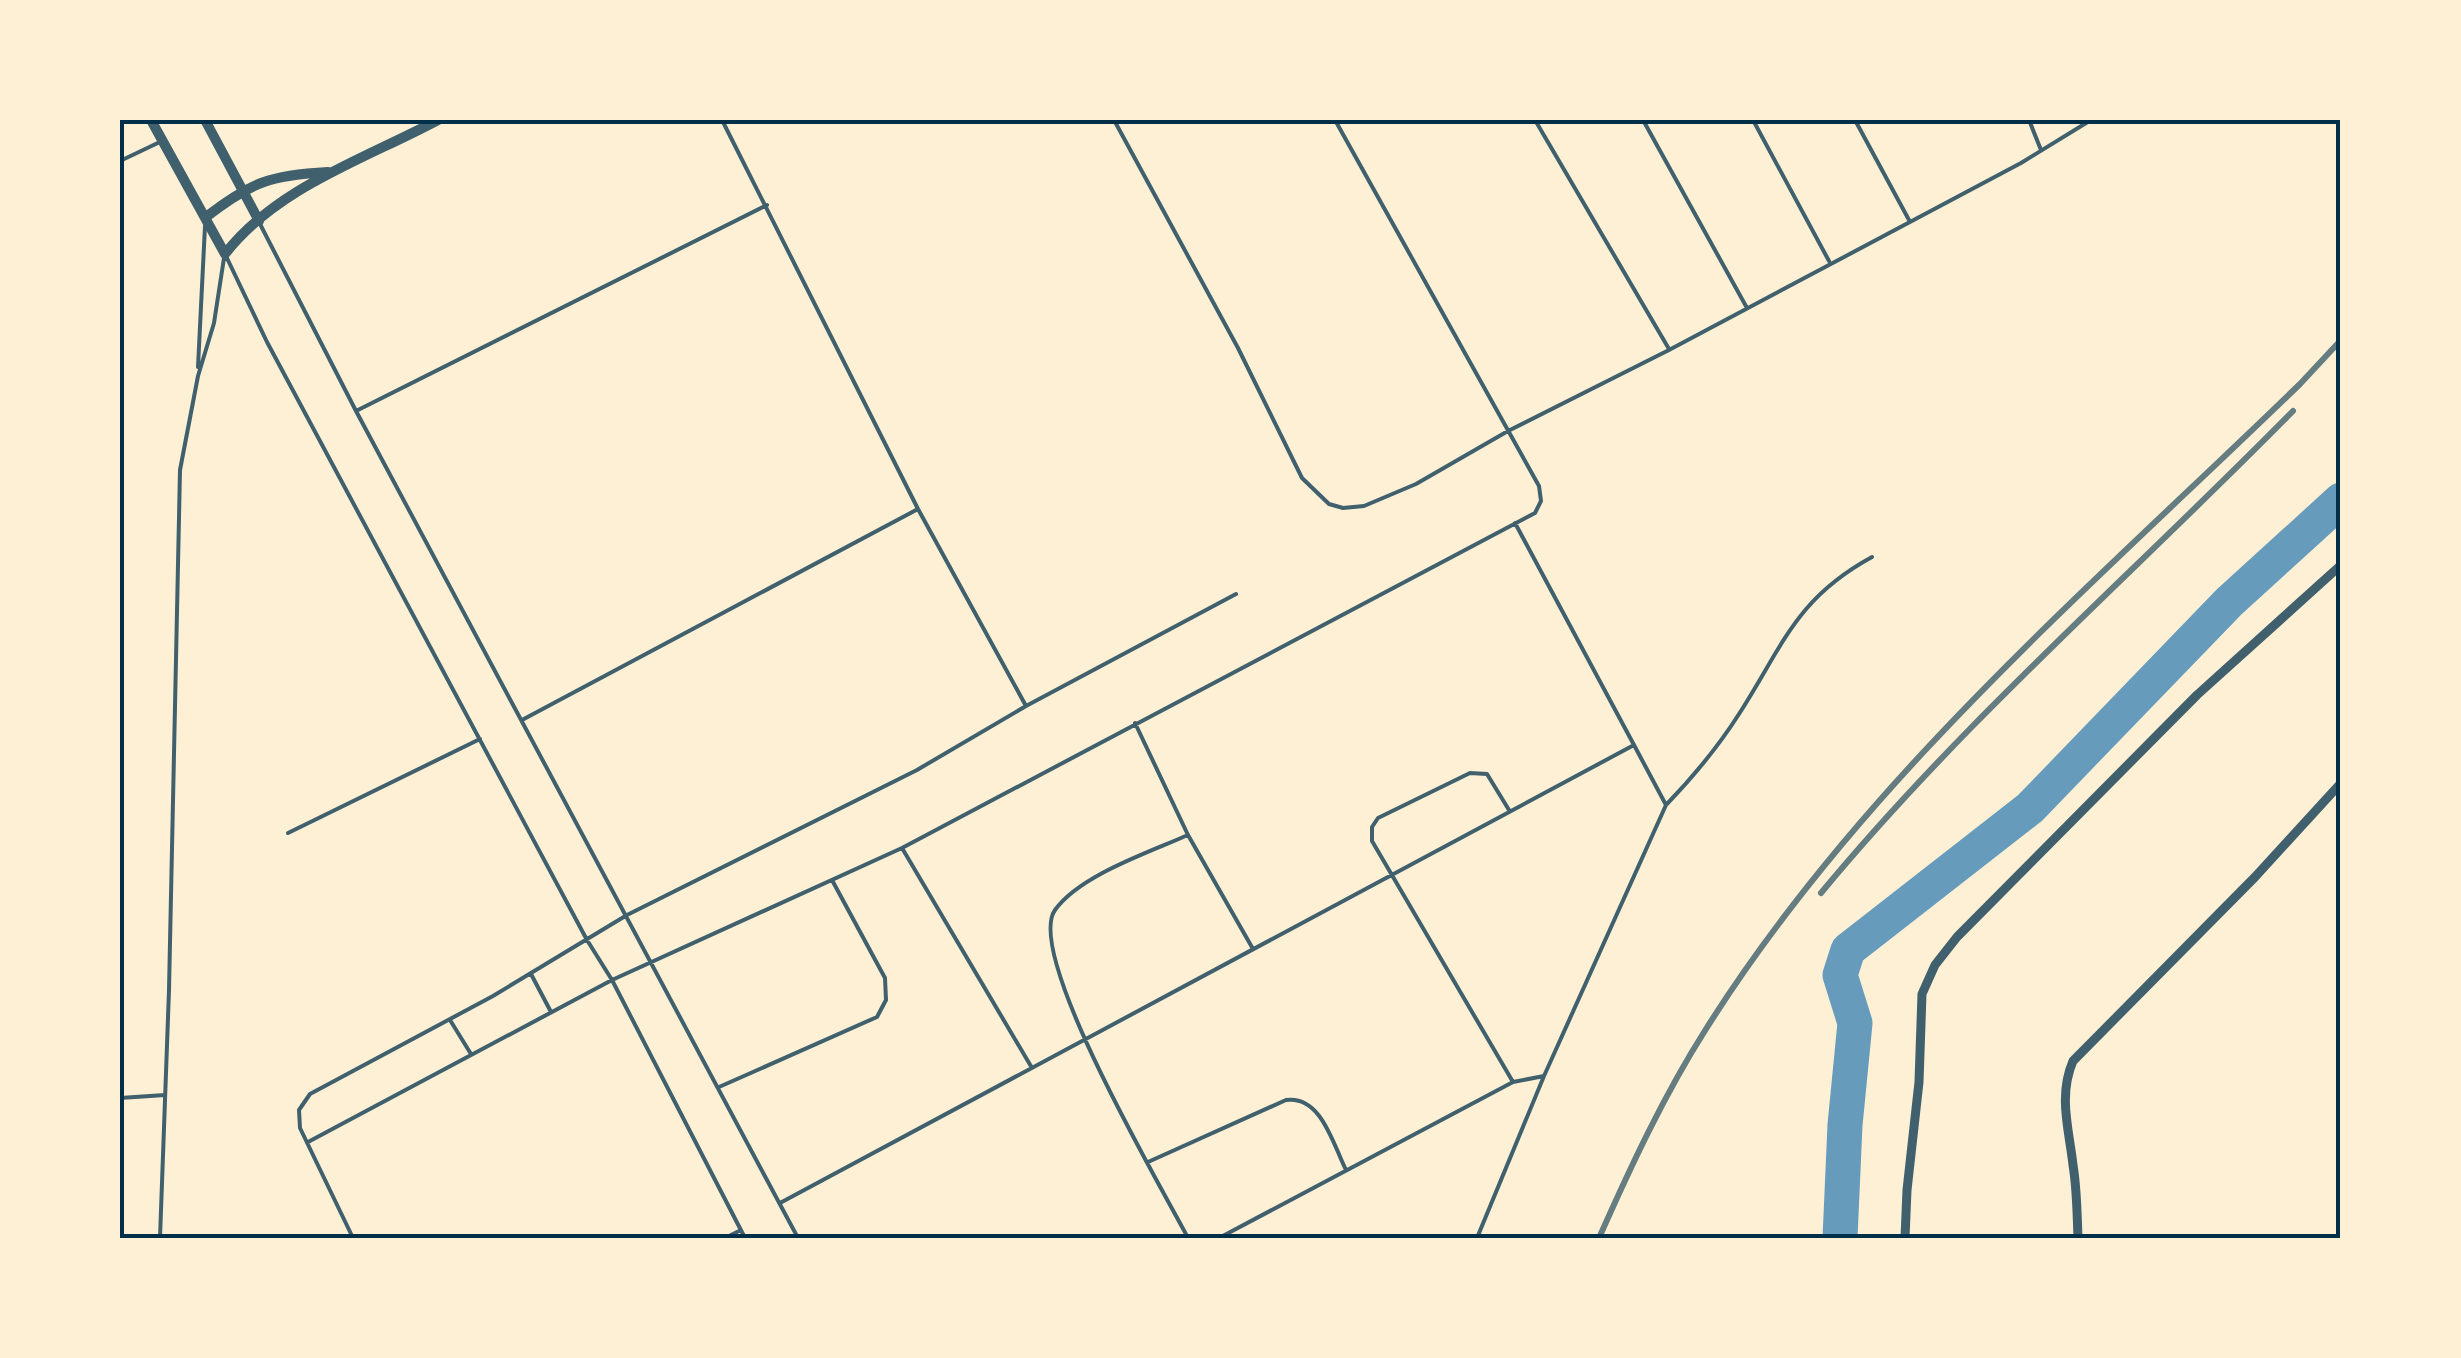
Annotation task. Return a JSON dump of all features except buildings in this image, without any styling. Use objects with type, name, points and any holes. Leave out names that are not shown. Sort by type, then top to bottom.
[{"type":"street","points":[[151,120],[225,254],[258,220],[331,172],[438,120]]},
{"type":"street","points":[[204,120],[258,220]]},
{"type":"street","points":[[206,217],[241,189],[286,176],[331,172]]},
{"type":"street","points":[[1905,1238],[1919,1082],[1922,994],[1935,965],[1957,937],[2198,695],[2341,565]]},
{"type":"street","points":[[2078,1238],[2074,1167],[2064,1099],[2074,1061],[2255,877],[2341,783]]},
{"type":"lane","points":[[722,120],[918,509],[1026,706]]},
{"type":"lane","points":[[1114,120],[1238,348],[1302,478],[1329,504],[1343,508],[1385,499],[1508,431],[1669,350],[2091,120]]},
{"type":"lane","points":[[308,1142],[612,980],[902,848],[1535,512],[1542,494],[1336,120]]},
{"type":"lane","points":[[1535,120],[1669,350]]},
{"type":"lane","points":[[1643,120],[1747,308]]},
{"type":"lane","points":[[1753,120],[1830,262]]},
{"type":"lane","points":[[1855,120],[1909,220]]},
{"type":"lane","points":[[2029,120],[2041,150]]},
{"type":"lane","points":[[120,161],[164,144]]},
{"type":"lane","points":[[356,410],[767,206]]},
{"type":"lane","points":[[198,376],[206,217]]},
{"type":"lane","points":[[258,220],[798,1238]]},
{"type":"lane","points":[[160,1238],[180,470],[198,376],[214,322],[225,254]]},
{"type":"lane","points":[[225,254],[267,342],[612,980],[745,1238]]},
{"type":"lane","points":[[522,720],[918,509]]},
{"type":"lane","points":[[1515,522],[1666,805]]},
{"type":"lane","points":[[1477,1238],[1544,1076],[1666,805],[1694,776],[1739,714],[1805,607],[1841,574],[1872,558]]},
{"type":"lane","points":[[354,1238],[298,1120],[302,1102],[310,1094],[383,1052],[450,1020],[627,916],[917,770],[1026,706],[1236,594]]},
{"type":"lane","points":[[1135,723],[1188,836],[1253,949]]},
{"type":"lane","points":[[288,833],[480,739]]},
{"type":"lane","points":[[780,1204],[1634,744]]},
{"type":"lane","points":[[1510,812],[1492,780],[1478,772],[1470,773],[1378,818],[1372,827],[1372,841],[1513,1082]]},
{"type":"lane","points":[[1188,836],[1121,865],[1083,887],[1054,911],[1049,943],[1084,1040],[1188,1238]]},
{"type":"lane","points":[[902,848],[1032,1068]]},
{"type":"lane","points":[[717,1088],[877,1017],[886,1000],[885,978],[832,880]]},
{"type":"lane","points":[[531,974],[551,1012]]},
{"type":"lane","points":[[450,1020],[472,1055]]},
{"type":"lane","points":[[1219,1238],[1513,1082],[1544,1076]]},
{"type":"lane","points":[[120,1098],[164,1095]]},
{"type":"lane","points":[[1148,1162],[1297,1098],[1315,1108],[1346,1170]]},
{"type":"lane","points":[[725,1238],[741,1230]]},
{"type":"waterway","points":[[1840,1238],[1855,1023],[1840,975],[1848,950],[2030,808],[2229,602],[2341,500]]},
{"type":"railway","points":[[1599,1238],[1649,1131],[1706,1029],[1768,938],[1835,852],[1983,689],[2341,340]]},
{"type":"railway","points":[[1821,893],[1992,706],[2293,411]]}]
